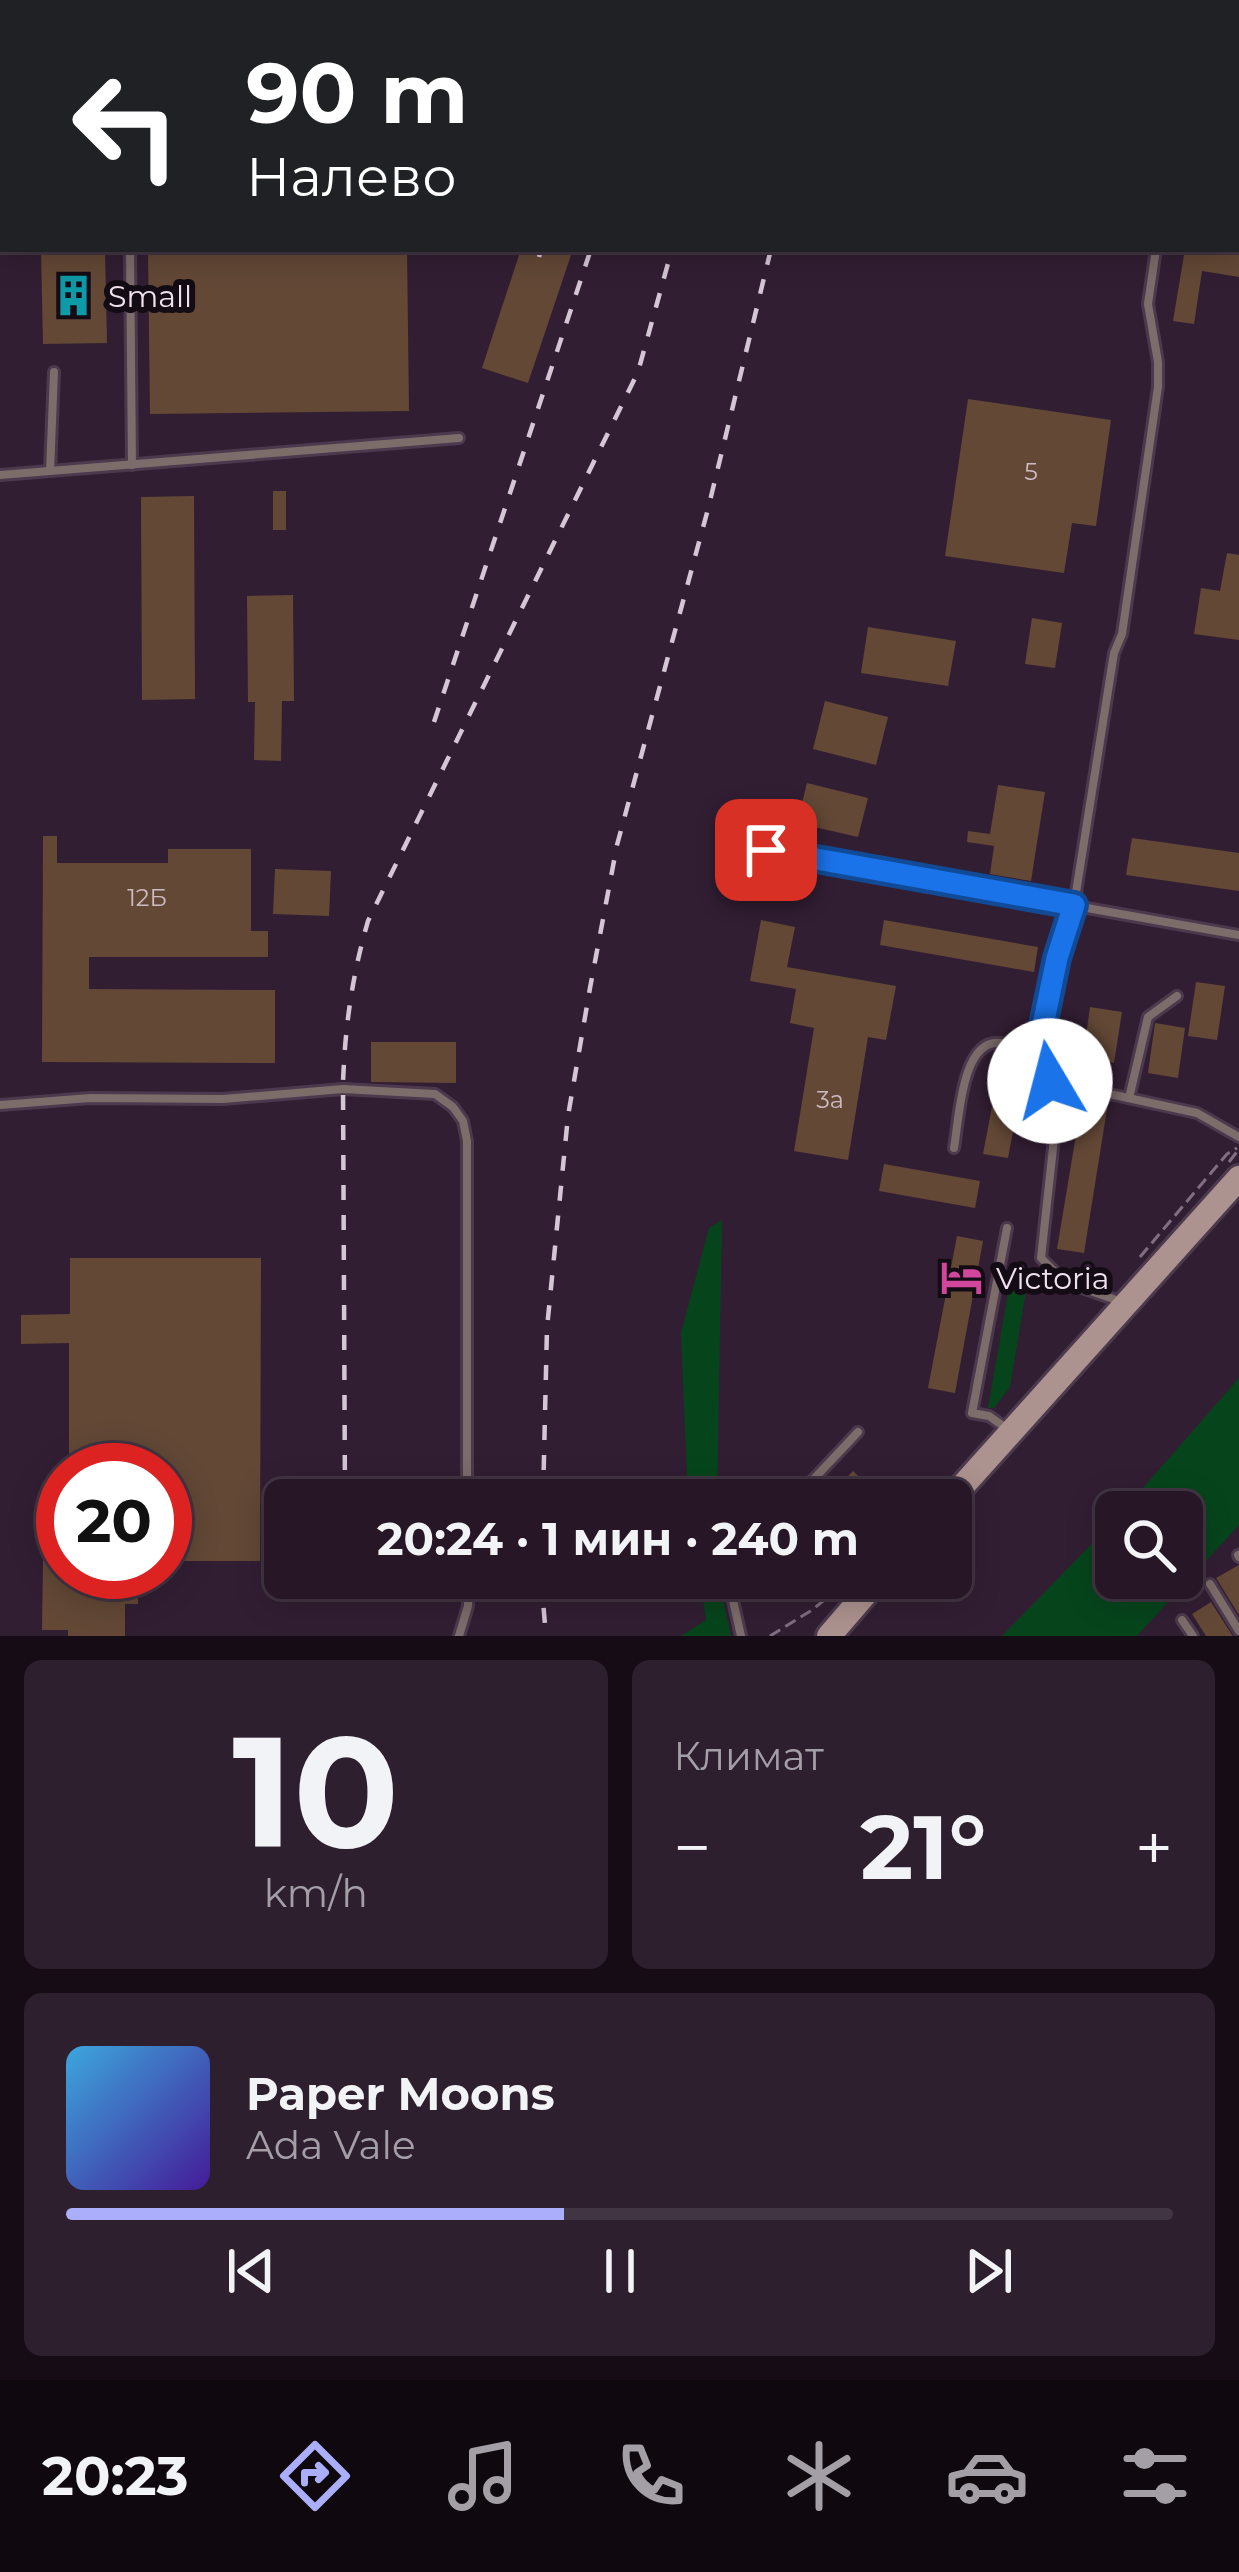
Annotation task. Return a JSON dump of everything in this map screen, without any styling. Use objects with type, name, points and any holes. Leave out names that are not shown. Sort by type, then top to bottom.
[{"type":"main road","points":[[970,1479],[1239,1178]]},
{"type":"main road","points":[[814,1636],[846,1599]]},
{"type":"main road","points":[[829,1636],[849,1599]]},
{"type":"lane","points":[[130,252],[132,465]]},
{"type":"lane","points":[[1036,1059],[1057,958],[1074,905],[1158,387],[1148,304],[1156,252]]},
{"type":"lane","points":[[50,471],[54,372]]},
{"type":"lane","points":[[0,475],[459,438]]},
{"type":"lane","points":[[766,850],[1239,935]]},
{"type":"lane","points":[[1130,1098],[1148,1017],[1178,996]]},
{"type":"lane","points":[[954,1148],[974,1055],[1000,1043],[1036,1059],[1050,1081],[1197,1113],[1239,1137]]},
{"type":"lane","points":[[0,1105],[90,1098],[223,1100],[343,1089],[435,1094],[453,1107],[463,1121],[467,1141],[467,1479]]},
{"type":"lane","points":[[1075,1090],[1064,1097],[1058,1111],[1041,1258],[1065,1282],[1126,1305]]},
{"type":"lane","points":[[1007,1228],[972,1413],[989,1416],[1012,1434]]},
{"type":"lane","points":[[814,1479],[858,1432]]},
{"type":"lane","points":[[1210,1584],[1239,1631]]},
{"type":"lane","points":[[459,1636],[468,1599]]},
{"type":"lane","points":[[732,1599],[740,1636]]},
{"type":"lane","points":[[1182,1620],[1193,1636]]},
{"type":"path","points":[[770,1636],[835,1599]]},
{"type":"green space","points":[[722,1220],[717,1479],[687,1479],[681,1333],[709,1228]]},
{"type":"green space","points":[[1019,1276],[1028,1279],[1010,1387],[994,1408],[988,1408],[1010,1282]]},
{"type":"green space","points":[[1239,1378],[1239,1525],[1203,1564],[1203,1491],[1140,1491]]},
{"type":"green space","points":[[1095,1541],[1095,1599],[1171,1599],[1137,1636],[1002,1636]]},
{"type":"green space","points":[[703,1599],[723,1599],[731,1636],[681,1636],[706,1620]]},
{"type":"building","name":"Small","points":[[41,252],[105,252],[107,343],[43,344]]},
{"type":"building","points":[[148,252],[407,252],[409,411],[150,414]]},
{"type":"building","points":[[520,252],[572,252],[528,383],[482,368]]},
{"type":"building","points":[[1184,252],[1239,254],[1239,277],[1202,271],[1194,324],[1173,321]]},
{"type":"building","points":[[968,399],[1111,420],[1096,526],[1072,523],[1064,573],[945,556]]},
{"type":"building","points":[[273,491],[286,491],[286,530],[273,530]]},
{"type":"building","points":[[194,496],[195,699],[142,700],[141,497]]},
{"type":"building","points":[[1227,553],[1239,555],[1239,640],[1194,634],[1201,588],[1220,591]]},
{"type":"building","points":[[293,595],[294,701],[282,701],[281,761],[254,760],[247,596]]},
{"type":"building","points":[[1032,618],[1062,623],[1055,668],[1025,664]]},
{"type":"building","points":[[868,627],[956,641],[948,686],[861,673]]},
{"type":"building","points":[[825,701],[888,717],[876,765],[813,749]]},
{"type":"building","points":[[807,783],[868,798],[858,837],[797,823]]},
{"type":"building","points":[[998,785],[1045,792],[1031,881],[990,874],[994,846],[967,842],[968,831],[990,834]]},
{"type":"building","points":[[43,836],[57,836],[57,863],[168,863],[168,849],[251,849],[251,931],[268,931],[268,957],[89,957],[89,989],[275,990],[275,1063],[42,1062]]},
{"type":"building","points":[[1132,838],[1239,853],[1239,891],[1126,875]]},
{"type":"building","points":[[275,869],[331,871],[329,916],[273,914]]},
{"type":"building","points":[[761,920],[795,927],[787,967],[896,986],[886,1040],[868,1037],[848,1160],[794,1151],[814,1028],[790,1023],[796,989],[750,981]]},
{"type":"building","points":[[884,920],[1038,947],[1034,972],[880,945]]},
{"type":"building","points":[[1196,982],[1225,986],[1217,1040],[1188,1036]]},
{"type":"building","points":[[1090,1007],[1122,1012],[1114,1063],[1083,1058]]},
{"type":"building","points":[[1155,1023],[1185,1028],[1178,1078],[1148,1073]]},
{"type":"building","points":[[371,1042],[456,1042],[456,1083],[371,1082]]},
{"type":"building","points":[[1001,1059],[1026,1063],[1008,1158],[983,1154]]},
{"type":"building","points":[[1081,1105],[1107,1109],[1084,1253],[1057,1249]]},
{"type":"building","points":[[884,1164],[980,1181],[975,1208],[879,1191]]},
{"type":"building","name":"Victoria","points":[[957,1236],[983,1241],[955,1393],[928,1388]]},
{"type":"building","points":[[70,1258],[261,1258],[260,1561],[192,1561],[192,1443],[69,1443],[69,1343],[21,1344],[21,1315],[70,1314]]},
{"type":"building","points":[[1239,1565],[1239,1615],[1216,1578]]},
{"type":"building","points":[[42,1599],[138,1599],[138,1604],[125,1604],[125,1636],[68,1636],[68,1630],[42,1630]]},
{"type":"building","points":[[1211,1602],[1233,1636],[1206,1636],[1192,1614]]},
{"type":"railway","points":[[539,257],[540,252]]},
{"type":"railway","points":[[434,722],[590,252]]},
{"type":"railway","points":[[345,1479],[343,1083],[350,1002],[362,941],[638,372],[671,252]]},
{"type":"railway","points":[[543,1479],[547,1328],[568,1116],[590,988],[617,845],[708,509],[770,252]]},
{"type":"railway","points":[[543,1599],[546,1636]]},
{"type":"place","name":"Small","points":[[74,296]]},
{"type":"place","name":"Victoria","points":[[962,1278]]},
{"type":"route","points":[[766,850],[1074,905],[1057,958],[1036,1059],[1050,1081]]}]
